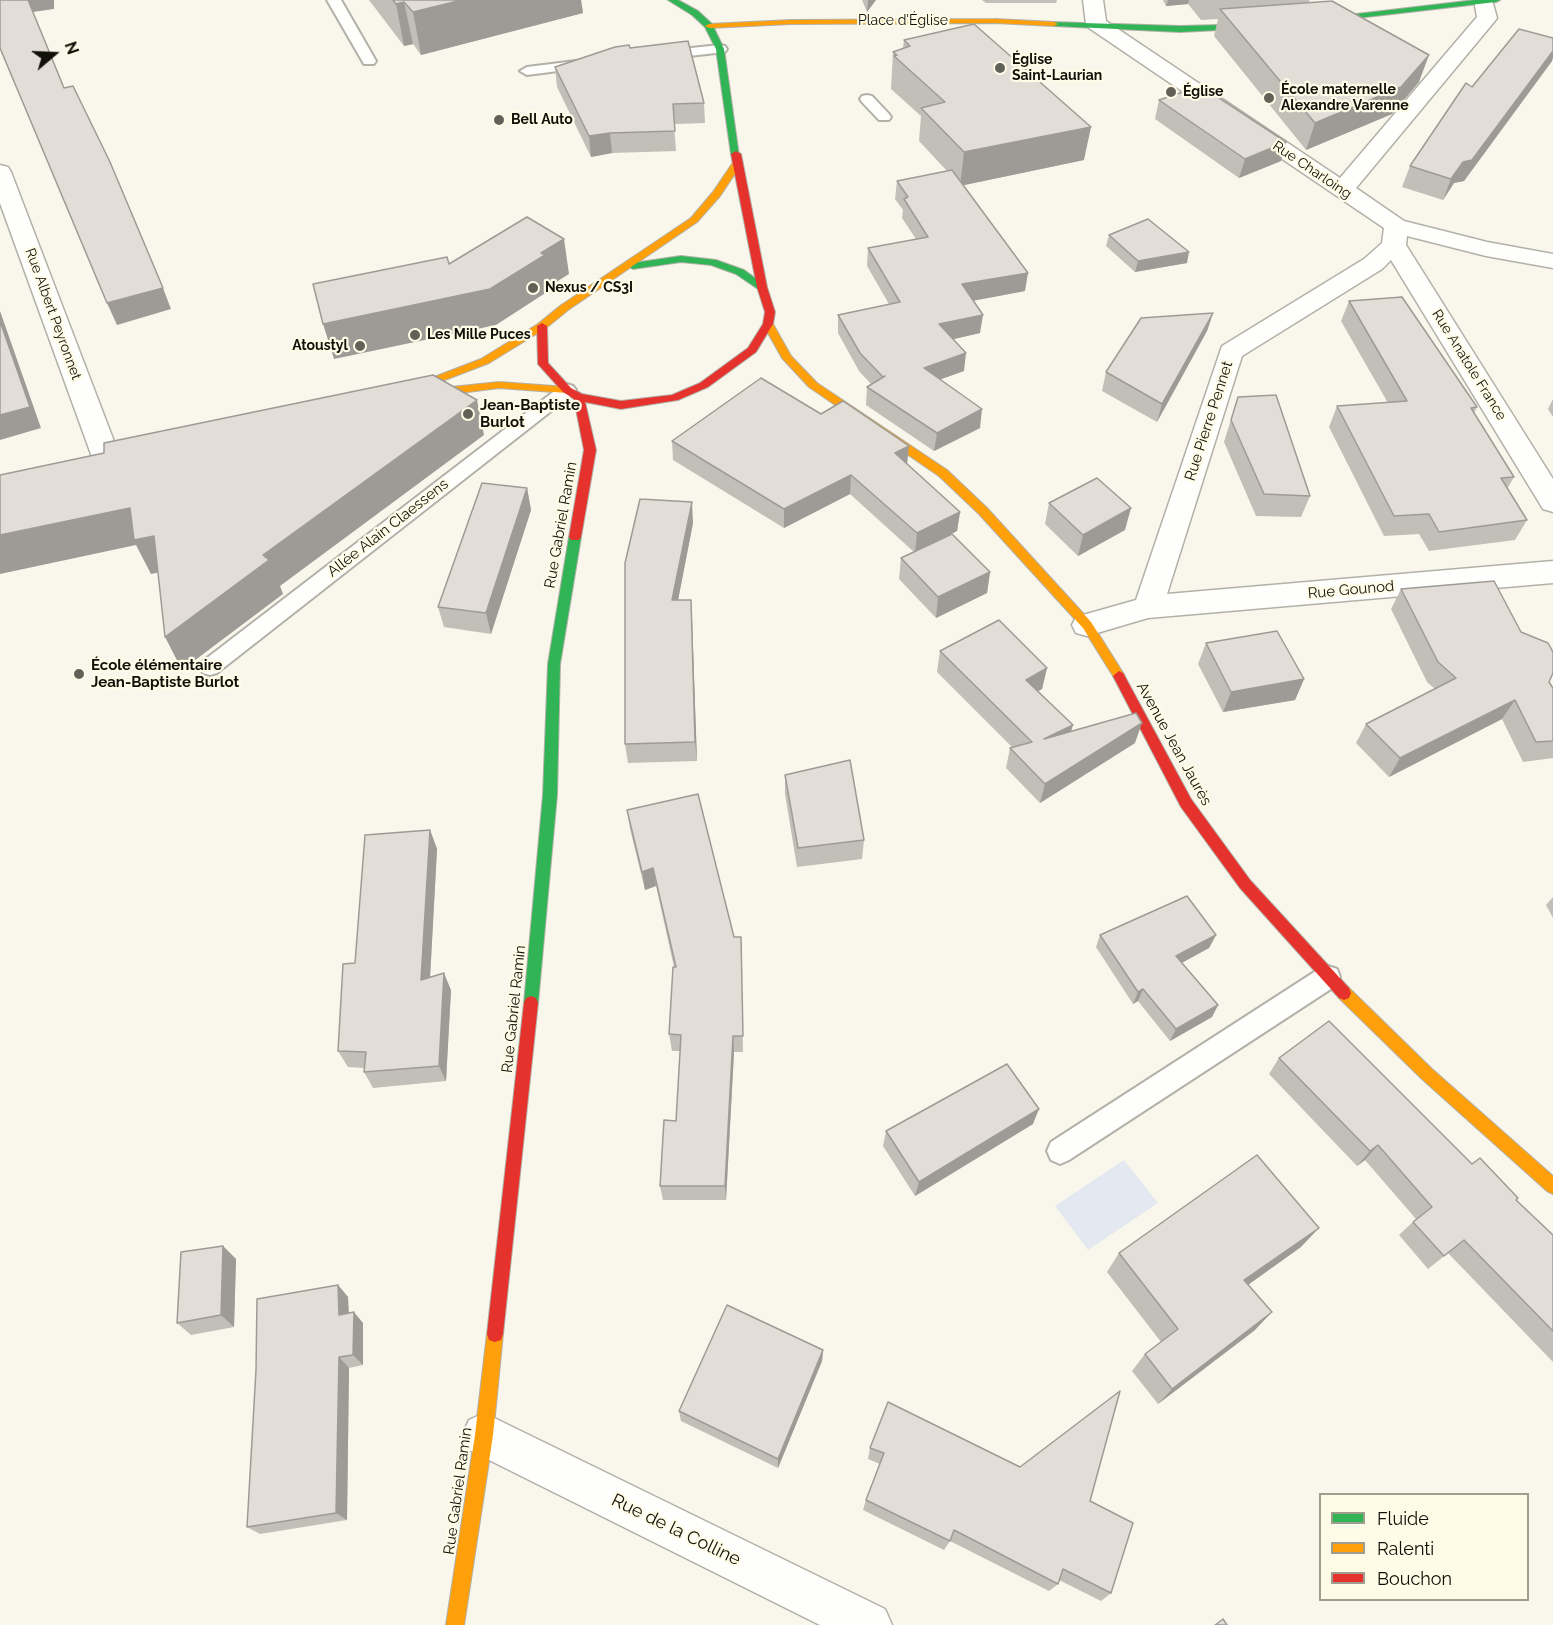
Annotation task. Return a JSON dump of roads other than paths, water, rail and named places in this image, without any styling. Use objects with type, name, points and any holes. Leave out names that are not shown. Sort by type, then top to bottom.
[{"type":"main road","points":[[672,0],[695,13],[709,26],[720,49],[737,163],[762,287],[770,312],[768,324],[752,350],[704,386],[674,398],[621,405],[573,393],[499,385],[403,395],[485,361],[542,326],[564,308],[694,220],[717,194],[737,163]]},
{"type":"main road","points":[[1299,22],[1489,1]]},
{"type":"main road","name":"Place d'Église","points":[[709,26],[791,22],[1096,24],[1180,29],[1275,24]]},
{"type":"main road","points":[[625,267],[681,259],[713,262],[740,272],[762,287]]},
{"type":"main road","name":"Avenue Jean Jaurès","points":[[768,324],[787,358],[813,385],[943,473],[983,511],[1087,625],[1109,658],[1186,803],[1245,884],[1328,977],[1427,1074],[1553,1186]]},
{"type":"main road","points":[[542,326],[543,364],[573,393]]},
{"type":"main road","name":"Rue Gabriel Ramin","points":[[455,1625],[484,1435],[528,1040],[550,795],[554,664],[590,450],[573,393]]},
{"type":"street","points":[[1093,0],[1096,24]]},
{"type":"street","points":[[1342,190],[1487,18],[1489,1]]},
{"type":"street","name":"Rue Charloing","points":[[1096,24],[1342,190],[1395,235],[1553,261]]},
{"type":"street","name":"Rue Albert Peyronnet","points":[[0,172],[106,457]]},
{"type":"street","name":"Rue Anatole France","points":[[1395,235],[1553,502]]},
{"type":"street","name":"Rue Pierre Pennet","points":[[1148,607],[1231,352],[1372,264],[1395,235]]},
{"type":"street","name":"Rue Gounod","points":[[1087,625],[1148,607],[1553,572]]},
{"type":"street","name":"Rue de la Colline","points":[[484,1435],[869,1625]]},
{"type":"lane","points":[[334,0],[369,61]]},
{"type":"lane","points":[[644,57],[720,49]]},
{"type":"lane","points":[[527,71],[602,62]]},
{"type":"lane","points":[[867,99],[884,117]]},
{"type":"lane","name":"Allée Alain Claessens","points":[[210,667],[573,393]]},
{"type":"lane","points":[[1060,1151],[1328,977]]},
{"type":"place","name":"Église Saint-Laurian","points":[[1000,68]]},
{"type":"place","name":"Église","points":[[1171,92]]},
{"type":"place","name":"École maternelle Alexandre Varenne","points":[[1269,98]]},
{"type":"place","name":"Bell Auto","points":[[499,120]]},
{"type":"place","name":"Nexus / CS3I","points":[[533,288]]},
{"type":"place","name":"Les Mille Puces","points":[[415,335]]},
{"type":"place","name":"Atoustyl","points":[[360,346]]},
{"type":"place","name":"Jean-Baptiste Burlot","points":[[468,414]]},
{"type":"place","name":"École élémentaire Jean-Baptiste Burlot","points":[[79,674]]}]
